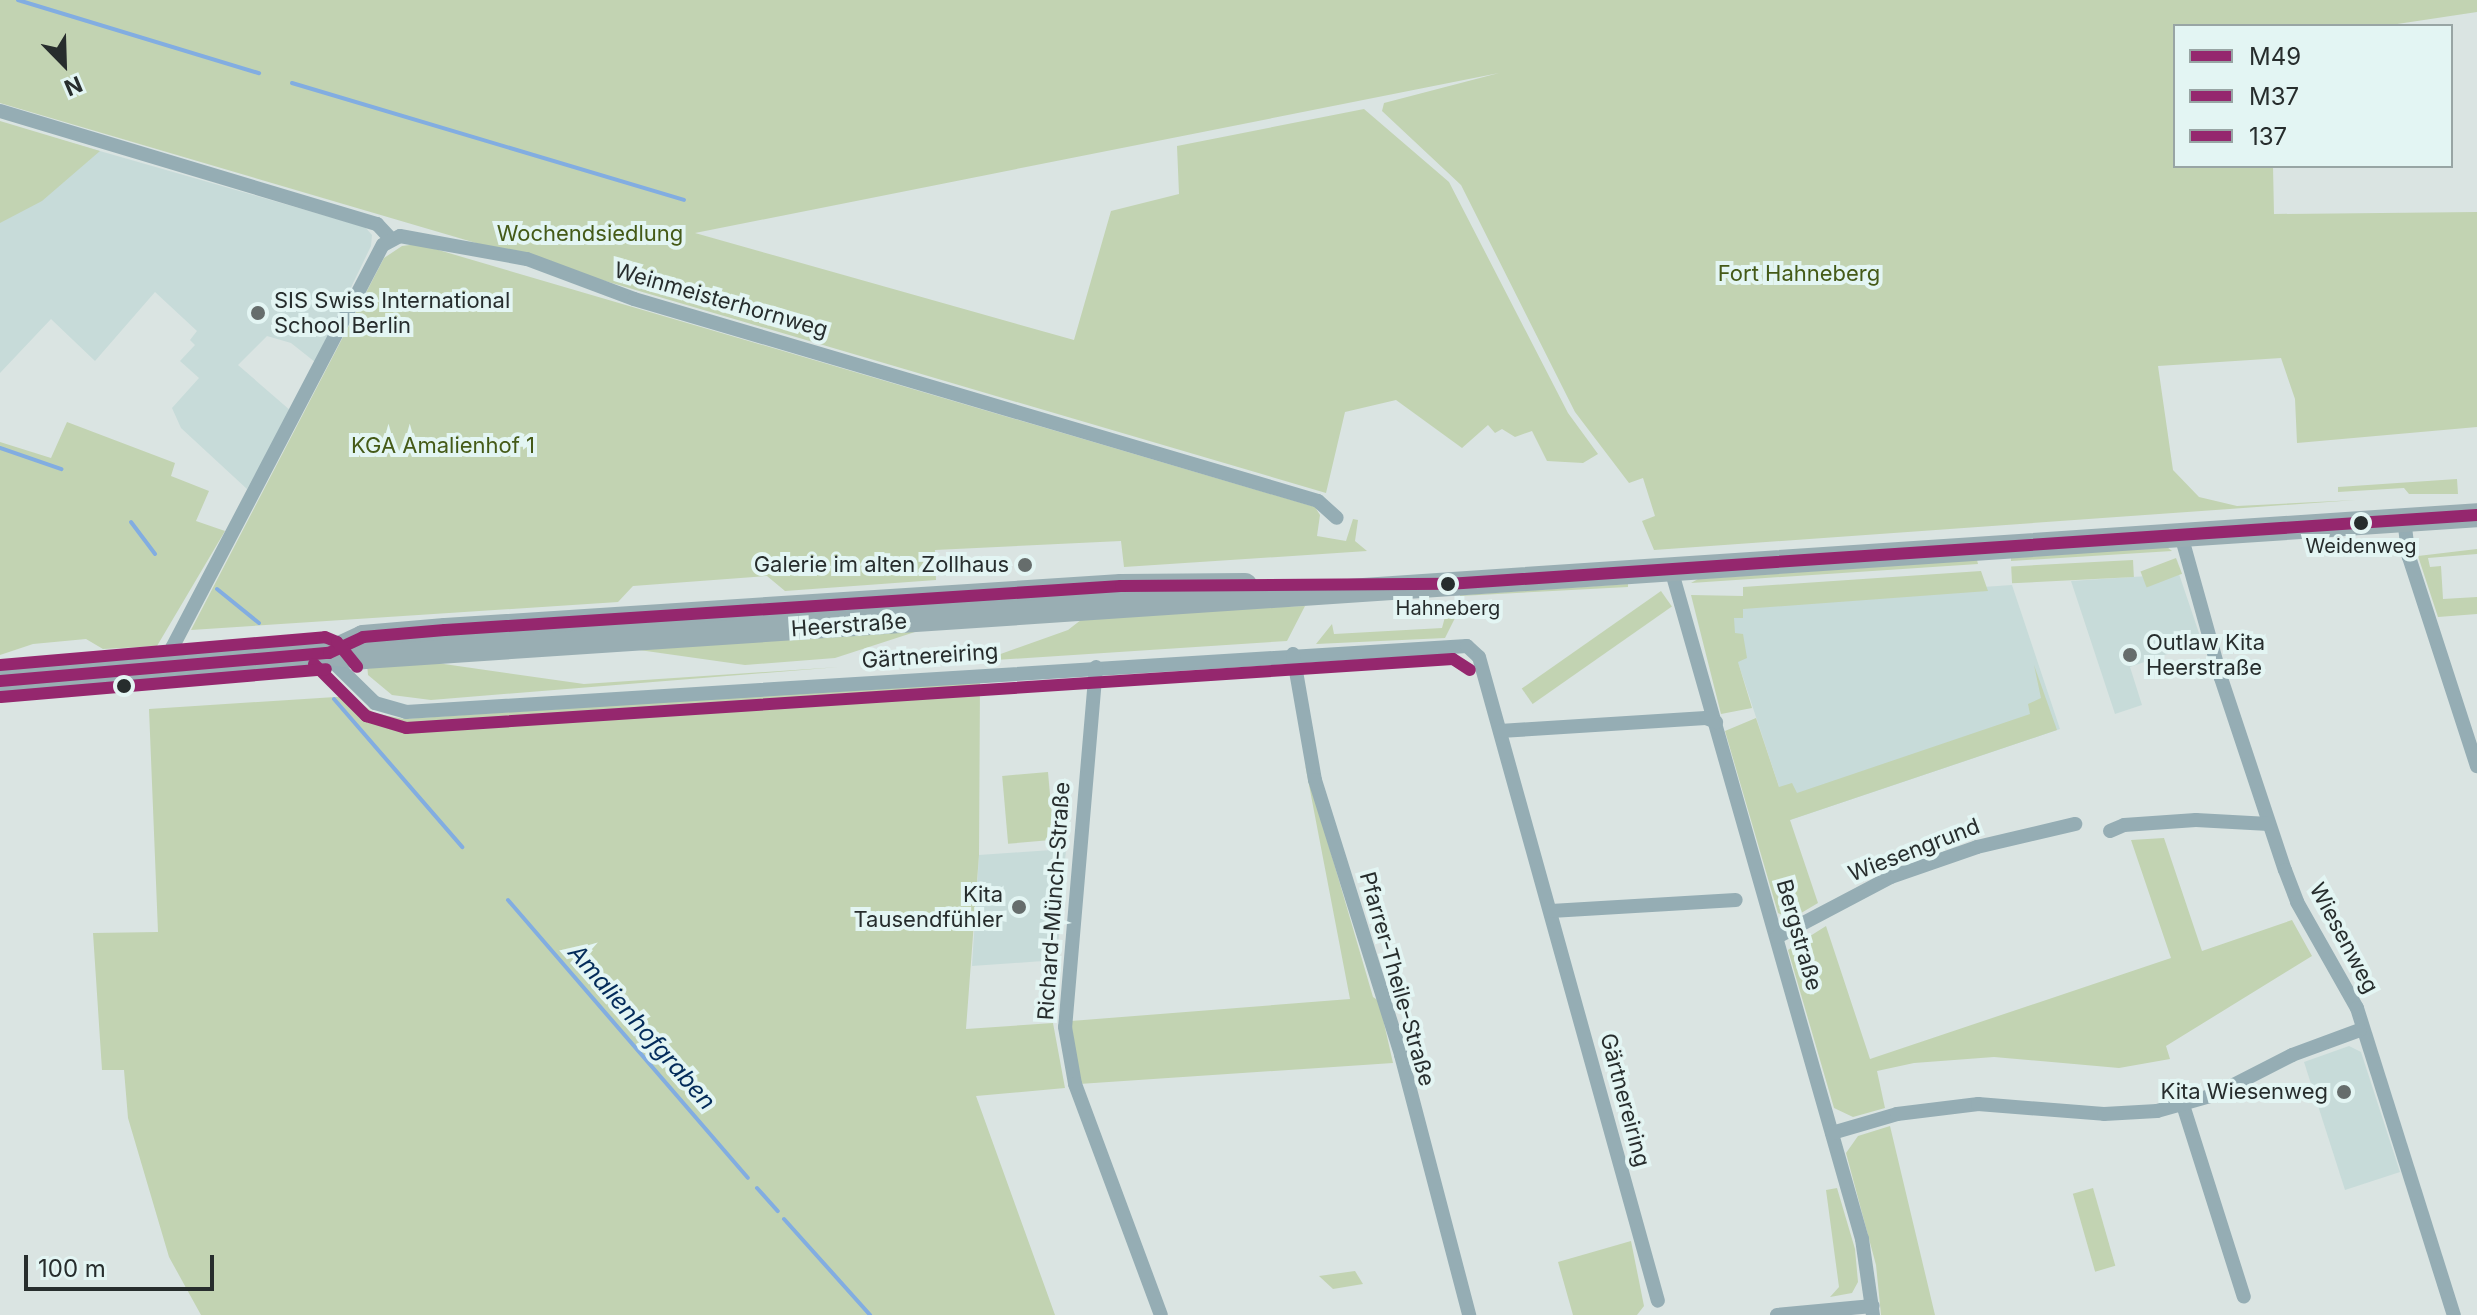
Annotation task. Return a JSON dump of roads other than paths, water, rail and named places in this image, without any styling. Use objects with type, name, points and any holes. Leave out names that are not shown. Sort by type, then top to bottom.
[{"type":"main road","name":"Heerstraße","points":[[0,681],[327,653],[364,657],[2477,515]]},
{"type":"street","points":[[0,111],[377,224],[391,239],[172,648],[172,665]]},
{"type":"street","name":"Weinmeisterhornweg","points":[[391,239],[410,235],[527,259],[550,272],[634,299],[1318,501],[1337,518]]},
{"type":"street","points":[[2404,519],[2409,557],[2477,766]]},
{"type":"street","name":"Wiesenweg","points":[[2181,535],[2269,824],[2297,902],[2354,1001],[2360,1030],[2454,1315]]},
{"type":"street","name":"Bergstraße","points":[[1671,569],[1869,1267],[1873,1310]]},
{"type":"street","name":"Gärtnereiring","points":[[327,653],[375,703],[406,712],[1293,654],[1467,646],[1479,657],[1658,1301]]},
{"type":"street","name":"Pfarrer-Theile-Straße","points":[[1293,654],[1315,780],[1401,1055],[1469,1315]]},
{"type":"street","name":"Richard-Münch-Straße","points":[[1096,667],[1065,1027],[1075,1084],[1161,1315]]},
{"type":"street","points":[[1500,731],[1706,718],[1716,722]]},
{"type":"street","points":[[2110,831],[2124,825],[2196,820],[2269,824]]},
{"type":"street","name":"Wiesengrund","points":[[1777,937],[1891,877],[1977,847],[2075,824]]},
{"type":"street","points":[[1551,911],[1736,900]]},
{"type":"street","points":[[1832,1133],[1897,1114],[1978,1104],[2127,1115],[2183,1105],[2360,1030]]},
{"type":"street","points":[[2183,1105],[2244,1297]]},
{"type":"street","points":[[1777,1315],[1873,1310]]},
{"type":"waterway","points":[[18,0],[259,73]]},
{"type":"waterway","points":[[292,83],[684,200]]},
{"type":"waterway","name":"Amalienhofgraben","points":[[0,448],[61,469]]},
{"type":"waterway","name":"Amalienhofgraben","points":[[131,522],[155,554]]},
{"type":"waterway","name":"Amalienhofgraben","points":[[217,589],[259,623]]},
{"type":"waterway","name":"Amalienhofgraben","points":[[334,699],[462,847]]},
{"type":"waterway","name":"Amalienhofgraben","points":[[508,900],[748,1178]]},
{"type":"waterway","name":"Amalienhofgraben","points":[[757,1188],[778,1211]]},
{"type":"waterway","name":"Amalienhofgraben","points":[[784,1219],[870,1315]]},
{"type":"place","name":"SIS Swiss International School Berlin","points":[[258,313]]},
{"type":"place","name":"Weidenweg","points":[[2361,523]]},
{"type":"place","name":"Galerie im alten Zollhaus","points":[[1025,565]]},
{"type":"place","name":"Hahneberg","points":[[1448,584]]},
{"type":"place","name":"Outlaw Kita Heerstraße","points":[[2130,655]]},
{"type":"place","name":"Kita Tausendfühler","points":[[1019,907]]},
{"type":"place","name":"Kita Wiesenweg","points":[[2344,1092]]},
{"type":"park label","name":"Wochendsiedlung","points":[[590,234]]},
{"type":"park label","name":"Fort Hahneberg","points":[[1799,274]]},
{"type":"park label","name":"KGA Amalienhof 1","points":[[443,446]]}]
